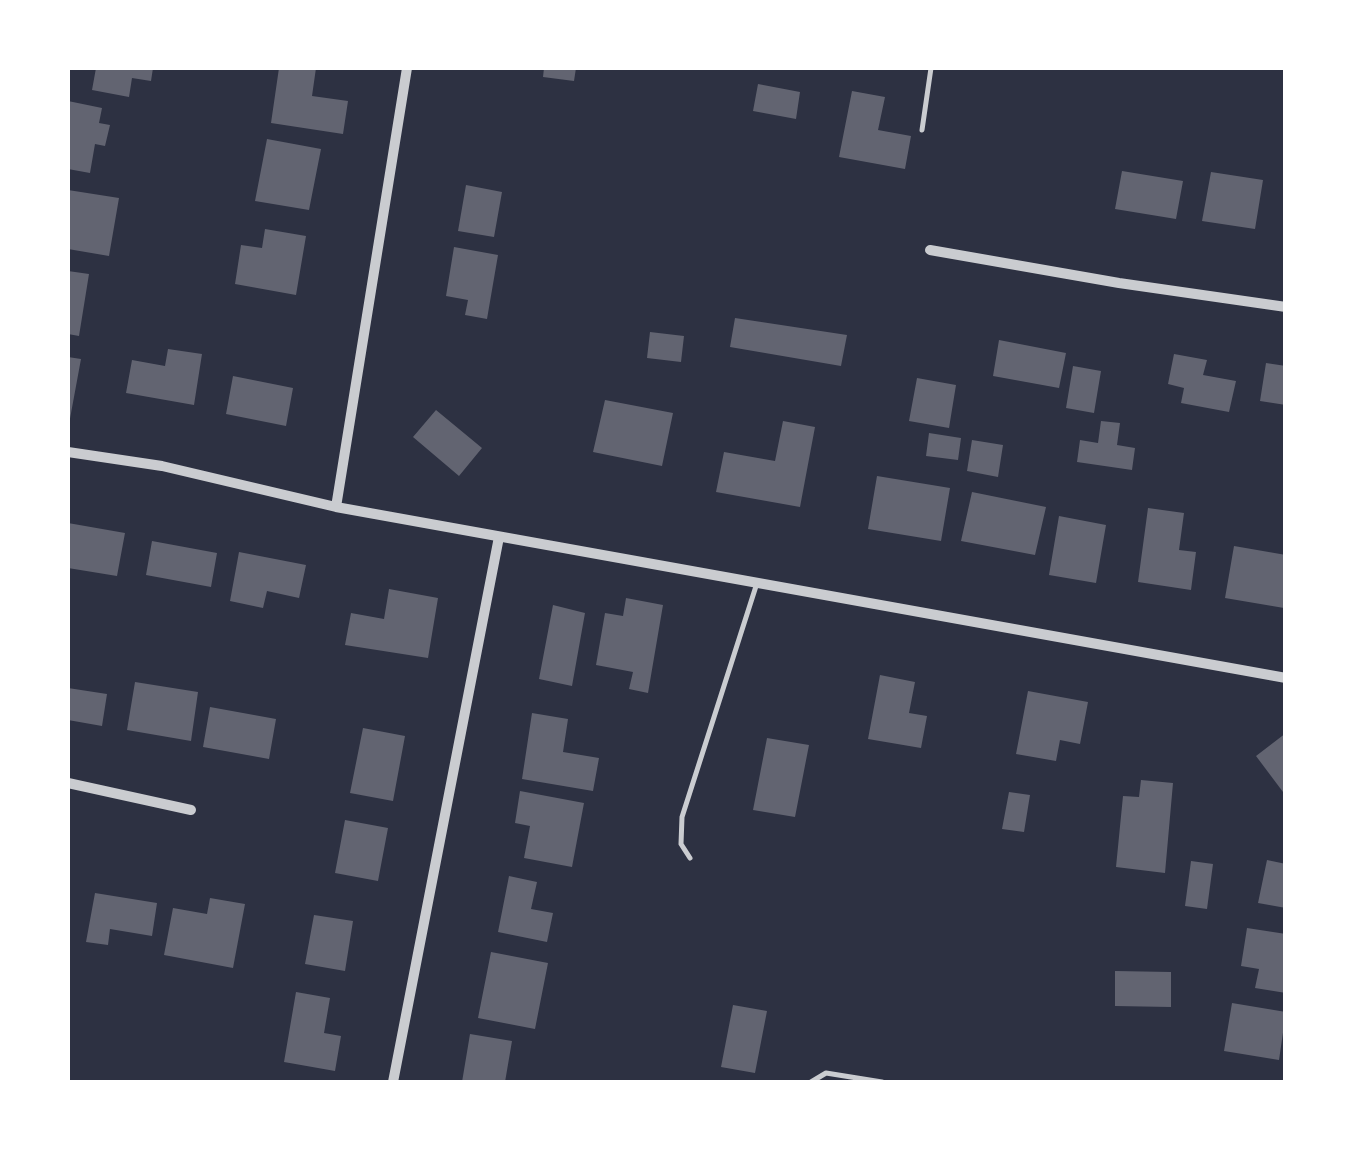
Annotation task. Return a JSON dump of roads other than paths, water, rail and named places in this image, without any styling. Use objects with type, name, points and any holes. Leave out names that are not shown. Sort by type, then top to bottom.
[{"type":"street","points":[[336,507],[408,68]]},
{"type":"street","points":[[930,250],[1286,307]]},
{"type":"street","points":[[68,452],[162,466],[336,507],[1286,678]]},
{"type":"street","points":[[393,1082],[500,537]]},
{"type":"street","points":[[68,784],[190,810]]},
{"type":"lane","points":[[922,130],[931,68]]},
{"type":"lane","points":[[690,858],[681,844],[682,817],[757,583]]},
{"type":"lane","points":[[812,1082],[826,1073],[882,1082]]}]
